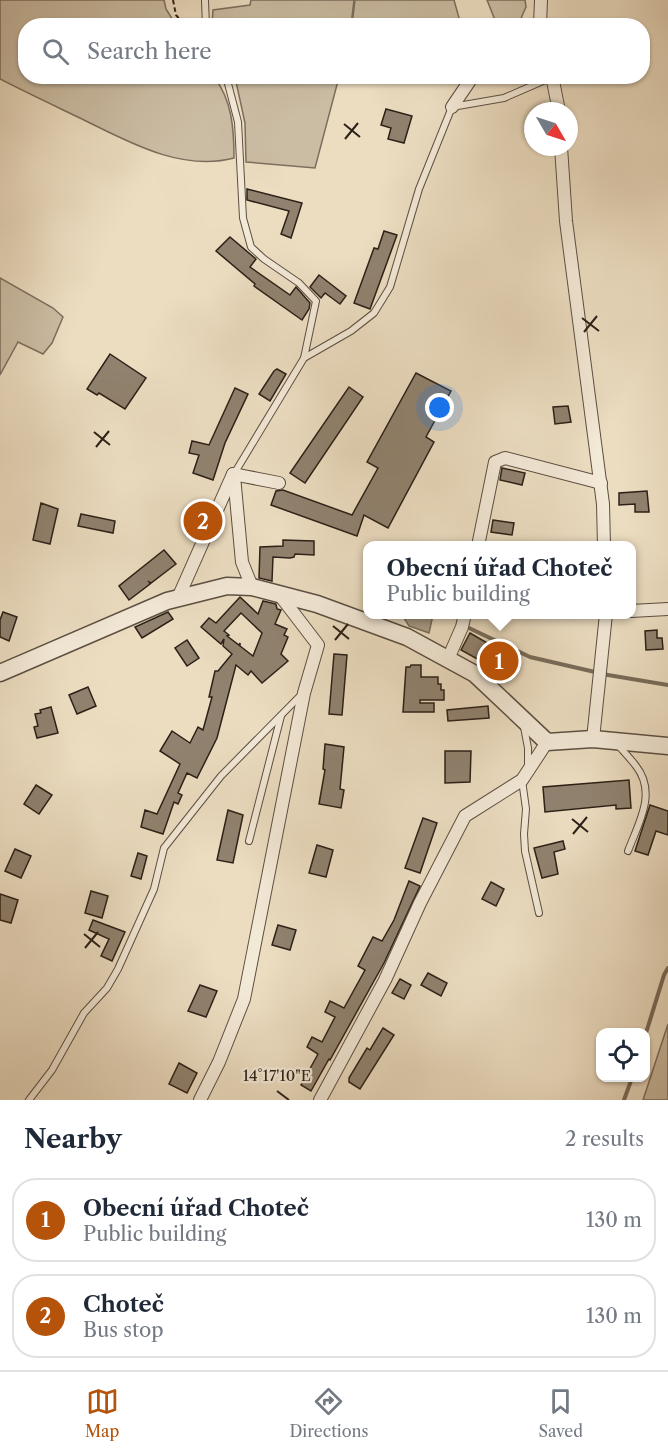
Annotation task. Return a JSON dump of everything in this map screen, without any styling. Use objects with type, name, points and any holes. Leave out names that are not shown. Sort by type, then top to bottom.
[{"type":"street","points":[[540,18],[541,0]]},
{"type":"street","points":[[452,107],[468,84]]},
{"type":"street","points":[[553,84],[557,102]]},
{"type":"street","points":[[562,156],[566,221],[601,483],[604,541]]},
{"type":"street","points":[[479,541],[495,462],[505,458],[601,483]]},
{"type":"street","points":[[233,474],[279,483]]},
{"type":"street","points":[[233,474],[242,562],[252,586]]},
{"type":"street","points":[[178,598],[233,474]]},
{"type":"street","points":[[0,673],[167,601],[227,586],[252,586],[317,604],[407,637],[475,674],[516,710],[547,742],[593,739],[668,746]]},
{"type":"street","points":[[200,1100],[219,1062],[244,999],[304,693],[318,645],[279,594]]},
{"type":"street","points":[[636,611],[668,609]]},
{"type":"street","points":[[448,659],[464,619]]},
{"type":"street","points":[[593,739],[606,619]]},
{"type":"street","points":[[320,1100],[384,980],[420,903],[465,816],[524,776],[547,742]]},
{"type":"lane","points":[[205,1],[206,18]]},
{"type":"lane","points":[[228,84],[238,122],[243,218],[251,247],[299,283],[316,301],[304,358],[233,474]]},
{"type":"lane","points":[[304,358],[351,331],[374,313],[390,287],[419,189],[452,107],[504,99],[537,84]]},
{"type":"lane","points":[[29,1100],[52,1070],[84,1013],[107,988],[118,969],[154,889],[164,848],[221,776],[304,693]]},
{"type":"lane","points":[[516,710],[526,734],[529,763],[524,776],[525,851],[539,913]]},
{"type":"lane","points":[[249,841],[281,715]]},
{"type":"lane","points":[[613,741],[637,766],[647,791],[645,804],[628,851]]},
{"type":"path","points":[[173,0],[178,18]]},
{"type":"shaded area","points":[[0,0],[164,0],[172,18],[18,18],[18,84],[219,84],[225,95],[231,115],[234,158],[194,161],[156,152],[118,137],[0,79]]},
{"type":"shaded area","points":[[251,0],[354,0],[352,18],[212,18],[213,10],[250,5]]},
{"type":"shaded area","points":[[355,0],[454,0],[459,18],[353,18]]},
{"type":"shaded area","points":[[487,0],[525,0],[526,7],[521,18],[494,18]]},
{"type":"shaded area","points":[[237,84],[337,84],[315,168],[246,162],[245,123]]},
{"type":"shaded area","points":[[0,278],[53,308],[63,317],[52,343],[43,354],[18,342],[0,375]]},
{"type":"shaded area","points":[[405,619],[432,619],[429,633],[409,626]]},
{"type":"shaded area","points":[[668,1024],[668,1100],[643,1100]]},
{"type":"building","points":[[386,109],[412,116],[404,143],[388,139],[391,128],[381,125]]},
{"type":"building","points":[[247,189],[302,203],[291,238],[281,234],[289,211],[247,200]]},
{"type":"building","points":[[384,231],[397,235],[370,309],[354,303],[374,248],[378,249]]},
{"type":"building","points":[[230,237],[256,259],[250,267],[290,295],[296,287],[310,303],[302,320],[254,286],[255,284],[216,251]]},
{"type":"building","points":[[319,275],[346,296],[340,304],[325,293],[321,298],[310,287]]},
{"type":"building","points":[[110,354],[146,378],[125,409],[99,393],[97,395],[87,389]]},
{"type":"building","points":[[277,369],[286,374],[270,401],[259,394]]},
{"type":"building","points":[[416,373],[451,391],[426,437],[434,442],[388,528],[364,515],[357,536],[271,505],[276,491],[283,490],[352,515],[378,468],[367,462]]},
{"type":"building","points":[[349,387],[363,397],[305,483],[290,473]]},
{"type":"building","points":[[235,388],[248,394],[225,443],[213,480],[193,473],[199,455],[189,453],[192,441],[209,445]]},
{"type":"building","points":[[568,406],[571,422],[555,424],[553,407]]},
{"type":"building","points":[[502,468],[525,473],[522,485],[500,480]]},
{"type":"building","points":[[647,491],[649,512],[635,512],[635,504],[619,505],[619,493]]},
{"type":"building","points":[[41,503],[58,509],[50,544],[33,540]]},
{"type":"building","points":[[81,514],[115,521],[113,533],[78,526]]},
{"type":"building","points":[[493,520],[514,523],[512,535],[491,532]]},
{"type":"building","points":[[283,540],[314,541],[314,555],[295,554],[290,558],[273,557],[272,581],[259,578],[260,547],[283,546]]},
{"type":"building","points":[[164,550],[176,564],[151,583],[149,582],[150,584],[129,600],[119,586]]},
{"type":"building","points":[[240,597],[258,614],[263,601],[276,604],[277,609],[281,610],[275,624],[287,629],[284,635],[288,637],[281,654],[288,661],[262,683],[251,671],[248,675],[236,665],[217,738],[197,778],[187,773],[178,793],[182,795],[178,804],[174,802],[163,834],[141,827],[145,810],[157,814],[180,764],[160,751],[172,731],[190,743],[198,727],[203,730],[212,697],[209,697],[215,671],[218,671],[232,654],[223,646],[224,639],[221,644],[201,627],[209,618],[216,623]],"holes":[[[241,613],[262,633],[253,656],[240,646],[240,643],[239,645],[227,636],[229,635],[224,631]]]},
{"type":"building","points":[[3,612],[17,617],[9,641],[0,637],[0,620]]},
{"type":"building","points":[[168,612],[173,619],[142,638],[135,627]]},
{"type":"building","points":[[657,630],[657,638],[662,638],[663,649],[646,650],[645,631]]},
{"type":"building","points":[[470,633],[508,655],[499,671],[461,650]]},
{"type":"building","points":[[187,640],[199,658],[187,666],[175,648]]},
{"type":"building","points":[[334,654],[347,655],[342,715],[329,714]]},
{"type":"building","points":[[421,665],[421,677],[438,677],[438,684],[441,684],[441,690],[444,690],[444,700],[420,700],[420,703],[434,703],[434,712],[403,712],[406,667]]},
{"type":"building","points":[[88,687],[96,706],[77,714],[69,695]]},
{"type":"building","points":[[488,706],[489,718],[448,721],[447,710]]},
{"type":"building","points":[[51,707],[58,733],[37,738],[34,727],[38,726],[35,714]]},
{"type":"building","points":[[325,744],[344,747],[340,789],[344,790],[341,808],[319,804],[325,770],[323,769]]},
{"type":"building","points":[[445,751],[471,751],[470,782],[445,783]]},
{"type":"building","points":[[629,780],[631,808],[616,809],[616,805],[545,812],[543,787]]},
{"type":"building","points":[[36,785],[52,795],[39,814],[24,804]]},
{"type":"building","points":[[650,805],[668,811],[668,835],[656,831],[648,855],[635,851]]},
{"type":"building","points":[[228,810],[243,815],[233,863],[217,860]]},
{"type":"building","points":[[423,818],[437,823],[420,873],[405,868]]},
{"type":"building","points":[[563,841],[565,849],[554,852],[558,874],[542,878],[534,848]]},
{"type":"building","points":[[317,845],[333,850],[326,877],[309,873]]},
{"type":"building","points":[[15,849],[31,856],[21,878],[5,871]]},
{"type":"building","points":[[138,853],[147,856],[141,879],[131,876]]},
{"type":"building","points":[[409,881],[420,886],[384,963],[311,1091],[301,1085],[318,1054],[307,1047],[312,1037],[322,1042],[335,1017],[325,1012],[330,1001],[344,1008],[365,970],[358,966],[373,937],[382,941],[394,920]]},
{"type":"building","points":[[491,882],[504,889],[496,906],[482,899]]},
{"type":"building","points":[[91,891],[108,896],[102,918],[85,913]]},
{"type":"building","points":[[0,894],[18,900],[11,923],[0,920]]},
{"type":"building","points":[[93,920],[125,932],[112,961],[101,956],[109,939],[89,930]]},
{"type":"building","points":[[278,925],[296,930],[290,950],[272,945]]},
{"type":"building","points":[[428,973],[447,983],[441,996],[421,985]]},
{"type":"building","points":[[400,979],[411,985],[404,999],[392,993]]},
{"type":"building","points":[[200,985],[217,991],[206,1017],[188,1011]]},
{"type":"building","points":[[383,1028],[394,1035],[360,1089],[349,1082],[349,1078],[367,1048],[370,1050]]},
{"type":"building","points":[[179,1063],[197,1073],[187,1093],[169,1084]]},
{"type":"waterway","points":[[469,628],[530,657],[608,675],[668,685]]},
{"type":"waterway","points":[[648,1028],[668,968]]},
{"type":"waterway","points":[[624,1100],[631,1082]]},
{"type":"place","name":"Choteč","points":[[203,521]]},
{"type":"place","name":"Obecní úřad Choteč","points":[[499,661]]}]
